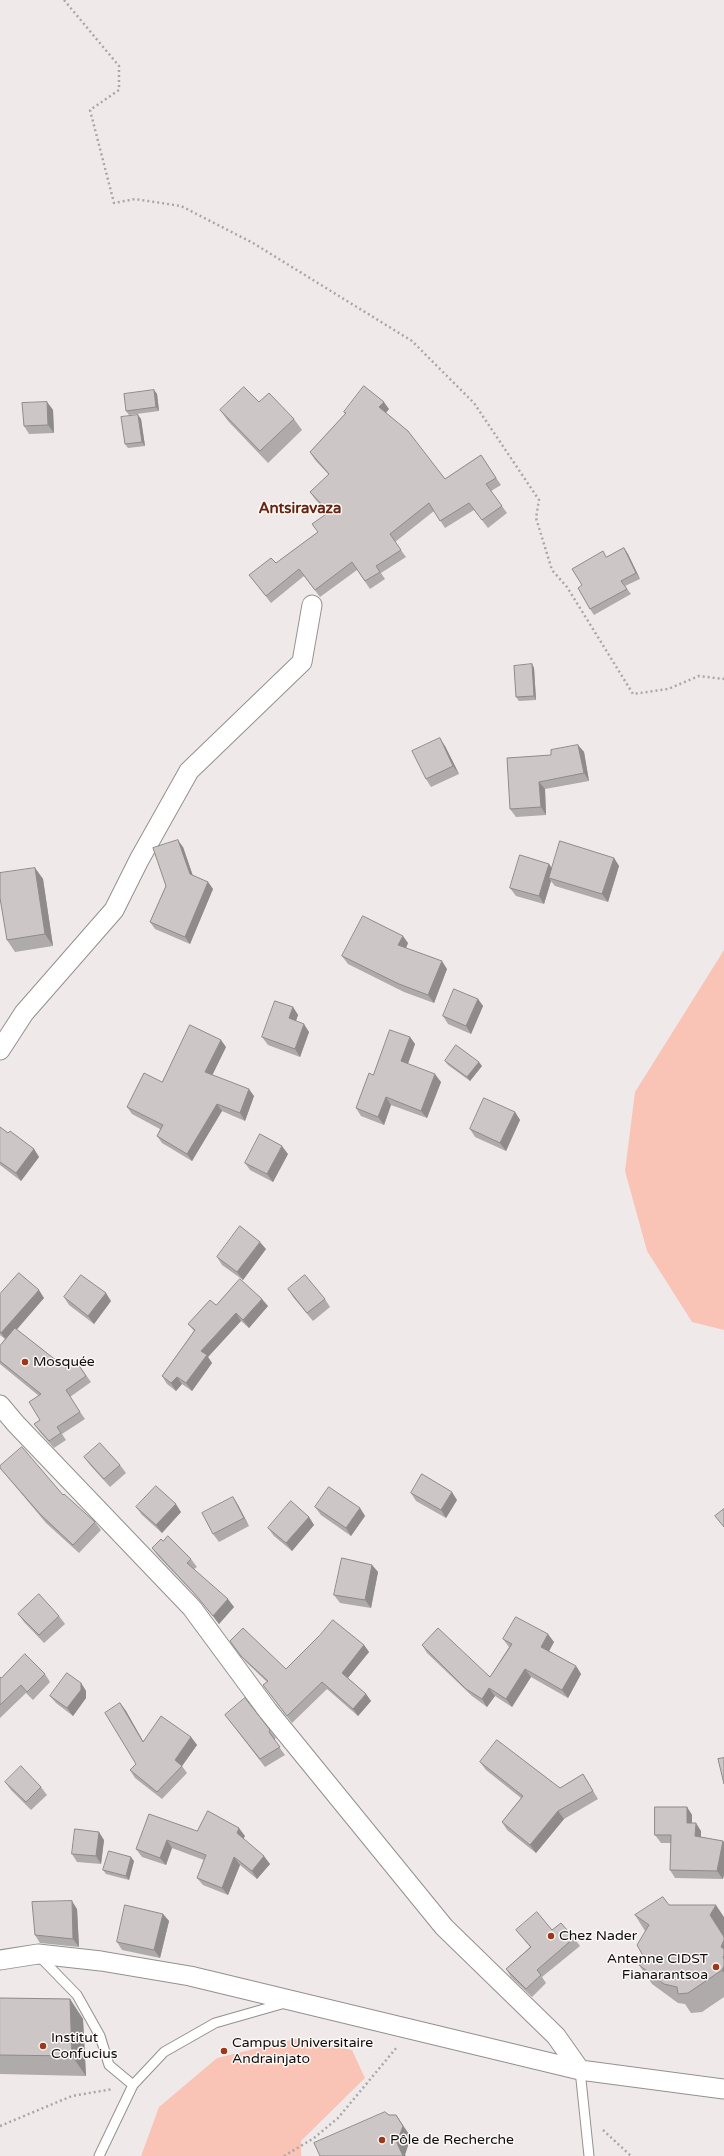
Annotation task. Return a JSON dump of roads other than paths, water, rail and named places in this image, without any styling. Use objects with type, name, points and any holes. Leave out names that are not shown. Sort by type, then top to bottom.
[{"type":"street","points":[[0,1050],[24,1012],[114,910],[139,860],[189,772],[302,662],[312,605]]},
{"type":"street","points":[[0,1405],[16,1424],[192,1608],[268,1711],[444,1927],[556,2036],[580,2070]]},
{"type":"street","points":[[0,1960],[38,1954],[101,1961],[190,1976],[580,2070],[724,2090]]},
{"type":"lane","points":[[38,1954],[77,1995],[100,2036],[109,2064],[133,2085]]},
{"type":"lane","points":[[99,2156],[133,2085],[164,2052],[215,2023],[292,2001]]},
{"type":"lane","points":[[580,2070],[589,2156]]},
{"type":"place","name":"Mosquée","points":[[25,1362]]},
{"type":"place","name":"Chez Nader","points":[[551,1936]]},
{"type":"place","name":"Antenne CIDST Fianarantsoa","points":[[716,1967]]},
{"type":"place","name":"Institut Confucius","points":[[43,2046]]},
{"type":"place","name":"Campus Universitaire Andrainjato","points":[[224,2051]]},
{"type":"place","name":"Pôle de Recherche","points":[[382,2140]]},
{"type":"district","name":"Antsiravaza","points":[[300,509]]}]
